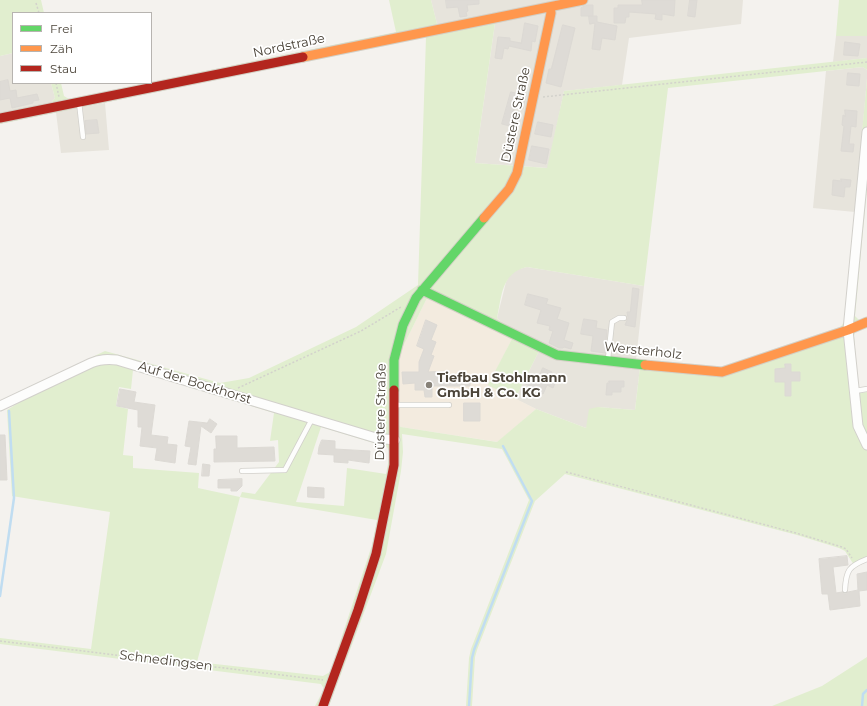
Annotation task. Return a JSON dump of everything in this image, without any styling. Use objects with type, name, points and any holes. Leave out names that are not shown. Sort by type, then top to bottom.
[{"type":"street","name":"Nordstraße","points":[[0,118],[579,0]]},
{"type":"street","name":"Düstere Straße","points":[[323,706],[358,610],[376,554],[393,472],[395,440],[394,360],[403,325],[416,298],[422,290],[512,186],[517,173],[533,98],[551,13],[550,7]]},
{"type":"street","points":[[867,132],[848,330],[858,426],[867,445]]},
{"type":"street","name":"Wersterholz","points":[[422,290],[558,355],[722,372],[848,330],[867,322]]},
{"type":"street","name":"Auf der Bockhorst","points":[[0,406],[101,359],[117,360],[376,438],[395,440]]},
{"type":"lane","points":[[80,102],[83,137]]},
{"type":"lane","points":[[608,360],[612,322],[620,318],[624,318]]},
{"type":"lane","points":[[854,391],[867,389]]},
{"type":"lane","points":[[395,405],[449,405]]},
{"type":"lane","points":[[242,471],[285,470],[312,419]]},
{"type":"lane","points":[[845,590],[847,573],[850,568],[856,563],[867,559]]},
{"type":"path","points":[[36,2],[39,12]]},
{"type":"path","points":[[533,98],[867,62]]},
{"type":"path","points":[[56,84],[61,106]]},
{"type":"path","points":[[227,393],[254,382],[361,331],[404,305]]},
{"type":"path","points":[[566,472],[796,533],[842,547],[856,563]]},
{"type":"path","name":"Schnedingsen","points":[[0,641],[332,681]]},
{"type":"shaded area","points":[[431,0],[743,0],[741,24],[629,38],[622,85],[564,91],[548,168],[475,163],[495,23],[437,24]]},
{"type":"shaded area","points":[[836,36],[867,36],[867,58],[833,62]]},
{"type":"shaded area","points":[[12,53],[12,84],[51,84],[55,98],[51,103],[0,113],[0,56]]},
{"type":"shaded area","points":[[863,67],[867,70],[867,79],[855,212],[813,208],[826,71]]},
{"type":"shaded area","points":[[105,103],[109,150],[61,153],[56,112]]},
{"type":"shaded area","points":[[527,267],[644,286],[636,360],[640,367],[635,410],[598,407],[586,428],[536,409],[515,399],[540,349],[514,335],[497,318],[506,282],[510,274]]},
{"type":"shaded area","points":[[428,296],[514,335],[489,385],[536,409],[498,442],[401,427],[396,424],[396,361]]},
{"type":"green space","points":[[0,0],[41,0],[44,12],[12,12],[12,53],[0,56]]},
{"type":"green space","points":[[389,0],[431,0],[437,24],[495,23],[475,163],[547,168],[564,91],[867,58],[867,70],[863,67],[668,88],[644,286],[527,267],[518,270],[512,274],[504,286],[497,318],[514,335],[428,296],[396,361],[397,424],[401,427],[497,442],[536,409],[586,428],[589,409],[598,407],[635,410],[640,367],[720,368],[840,328],[844,322],[867,79],[867,188],[855,316],[859,320],[854,336],[859,393],[867,392],[867,561],[854,565],[845,551],[839,548],[797,535],[565,474],[535,501],[477,650],[475,657],[472,706],[466,706],[469,658],[471,649],[529,500],[502,449],[402,434],[403,452],[401,471],[386,554],[329,706],[315,706],[324,689],[321,684],[0,644],[0,638],[91,649],[110,512],[12,496],[7,410],[20,402],[18,392],[105,351],[220,383],[249,378],[356,327],[418,285],[426,37],[0,124],[0,113],[51,103],[55,98],[51,84],[61,84],[64,96],[69,99],[142,84],[152,84],[152,82],[396,32]],"holes":[[[133,370],[274,413],[270,441],[278,440],[279,462],[255,494],[242,492],[240,497],[198,488],[199,473],[133,468],[133,456],[123,455],[128,409],[116,406],[119,387],[131,389]],[[321,427],[387,447],[390,453],[386,474],[347,468],[344,506],[296,502]],[[240,497],[377,520],[372,545],[330,672],[323,676],[197,662]]]},
{"type":"green space","points":[[839,0],[867,0],[867,36],[836,36]]},
{"type":"green space","points":[[514,335],[540,349],[515,399],[488,385]]},
{"type":"green space","points":[[867,657],[867,706],[772,706],[822,686]]},
{"type":"building","points":[[446,0],[479,0],[479,4],[467,5],[467,16],[460,17],[458,7],[447,8]]},
{"type":"building","points":[[642,0],[675,0],[674,16],[662,14],[662,20],[655,19],[656,14],[629,12],[629,17],[626,17],[625,23],[614,23],[614,8],[618,8],[618,5],[642,5]]},
{"type":"building","points":[[690,0],[697,0],[695,17],[688,16]]},
{"type":"building","points":[[588,5],[593,5],[593,16],[581,16],[581,8]]},
{"type":"building","points":[[589,16],[597,16],[597,22],[617,26],[615,40],[602,38],[600,50],[592,49],[595,23],[590,24]]},
{"type":"building","points":[[525,23],[538,26],[535,42],[532,41],[531,51],[509,46],[508,49],[504,48],[502,59],[495,58],[498,37],[510,38],[510,41],[521,43]]},
{"type":"building","points":[[563,25],[575,28],[561,87],[546,83]]},
{"type":"building","points":[[845,42],[860,44],[858,56],[844,55]]},
{"type":"building","points":[[848,73],[860,74],[859,86],[847,85]]},
{"type":"building","points":[[8,80],[10,91],[16,90],[17,98],[37,94],[39,100],[12,108],[10,98],[0,100],[0,82]]},
{"type":"building","points":[[511,92],[526,95],[523,109],[514,108],[510,126],[502,124]]},
{"type":"building","points":[[845,110],[857,111],[856,127],[851,126],[849,144],[854,144],[853,152],[841,151],[844,126],[842,125]]},
{"type":"building","points":[[97,120],[99,133],[86,134],[85,121]]},
{"type":"building","points":[[538,122],[553,125],[551,137],[535,134]]},
{"type":"building","points":[[532,146],[549,149],[546,164],[529,160]]},
{"type":"building","points":[[841,179],[851,180],[850,187],[845,187],[844,197],[832,195],[833,180],[841,181]]},
{"type":"building","points":[[633,288],[639,289],[635,327],[625,325],[628,318],[627,312],[630,312]]},
{"type":"building","points":[[528,294],[548,299],[546,304],[561,308],[557,319],[569,323],[564,340],[573,343],[571,349],[564,347],[559,348],[549,343],[553,331],[549,330],[550,326],[537,323],[541,310],[525,305]]},
{"type":"building","points":[[584,319],[597,321],[596,328],[607,330],[605,353],[591,351],[593,336],[581,334]]},
{"type":"building","points":[[426,320],[437,325],[431,340],[436,342],[431,355],[434,356],[428,372],[449,371],[449,376],[470,376],[470,386],[432,386],[432,397],[425,397],[424,390],[415,390],[415,383],[403,384],[402,372],[419,372],[419,362],[424,349],[417,346]]},
{"type":"building","points":[[785,364],[791,364],[791,372],[800,372],[800,381],[791,381],[791,396],[785,396],[785,382],[775,382],[775,369],[785,368]]},
{"type":"building","points":[[543,368],[552,372],[548,379],[555,383],[553,388],[547,385],[543,394],[524,383],[528,376],[537,380]]},
{"type":"building","points":[[609,381],[624,381],[624,387],[621,387],[621,392],[612,392],[612,395],[606,395],[607,383],[609,383]]},
{"type":"building","points":[[120,389],[136,392],[134,402],[155,405],[151,435],[168,437],[167,444],[177,445],[175,463],[155,460],[157,448],[140,446],[142,427],[138,427],[138,410],[117,406]]},
{"type":"building","points":[[464,403],[480,403],[480,421],[464,421]]},
{"type":"building","points":[[210,419],[217,424],[211,433],[201,426],[196,465],[188,464],[191,447],[185,446],[189,421],[207,423]]},
{"type":"building","points":[[0,435],[5,435],[7,480],[0,480]]},
{"type":"building","points":[[216,436],[237,436],[237,448],[274,447],[275,461],[214,462]]},
{"type":"building","points":[[322,440],[335,441],[335,449],[370,451],[369,463],[348,460],[348,463],[334,462],[334,455],[318,454]]},
{"type":"building","points":[[203,464],[210,465],[209,476],[202,476]]},
{"type":"building","points":[[242,479],[242,486],[237,491],[231,491],[231,488],[218,488],[218,480]]},
{"type":"building","points":[[308,487],[324,488],[324,498],[308,497]]},
{"type":"building","points":[[847,556],[848,565],[833,567],[836,593],[842,592],[845,594],[858,590],[857,574],[867,572],[867,590],[859,591],[860,606],[830,610],[828,594],[822,594],[819,559]]},
{"type":"waterway","points":[[0,596],[14,498],[9,411]]},
{"type":"waterway","points":[[469,706],[472,658],[474,650],[532,501],[503,446]]},
{"type":"waterway","points":[[862,706],[863,694],[867,690]]},
{"type":"traffic: fast","points":[[394,390],[394,360],[403,325],[416,298],[484,218]]},
{"type":"traffic: fast","points":[[422,290],[557,355],[645,365]]},
{"type":"traffic: slow","points":[[303,57],[583,0]]},
{"type":"traffic: slow","points":[[484,218],[509,189],[517,173],[551,13],[550,7]]},
{"type":"traffic: slow","points":[[645,365],[722,372],[848,330],[867,322]]},
{"type":"traffic: jam","points":[[0,118],[303,57]]},
{"type":"traffic: jam","points":[[323,706],[358,610],[376,554],[394,465],[394,390]]},
{"type":"place","name":"Tiefbau Stohlmann GmbH & Co. KG","points":[[429,385]]}]
